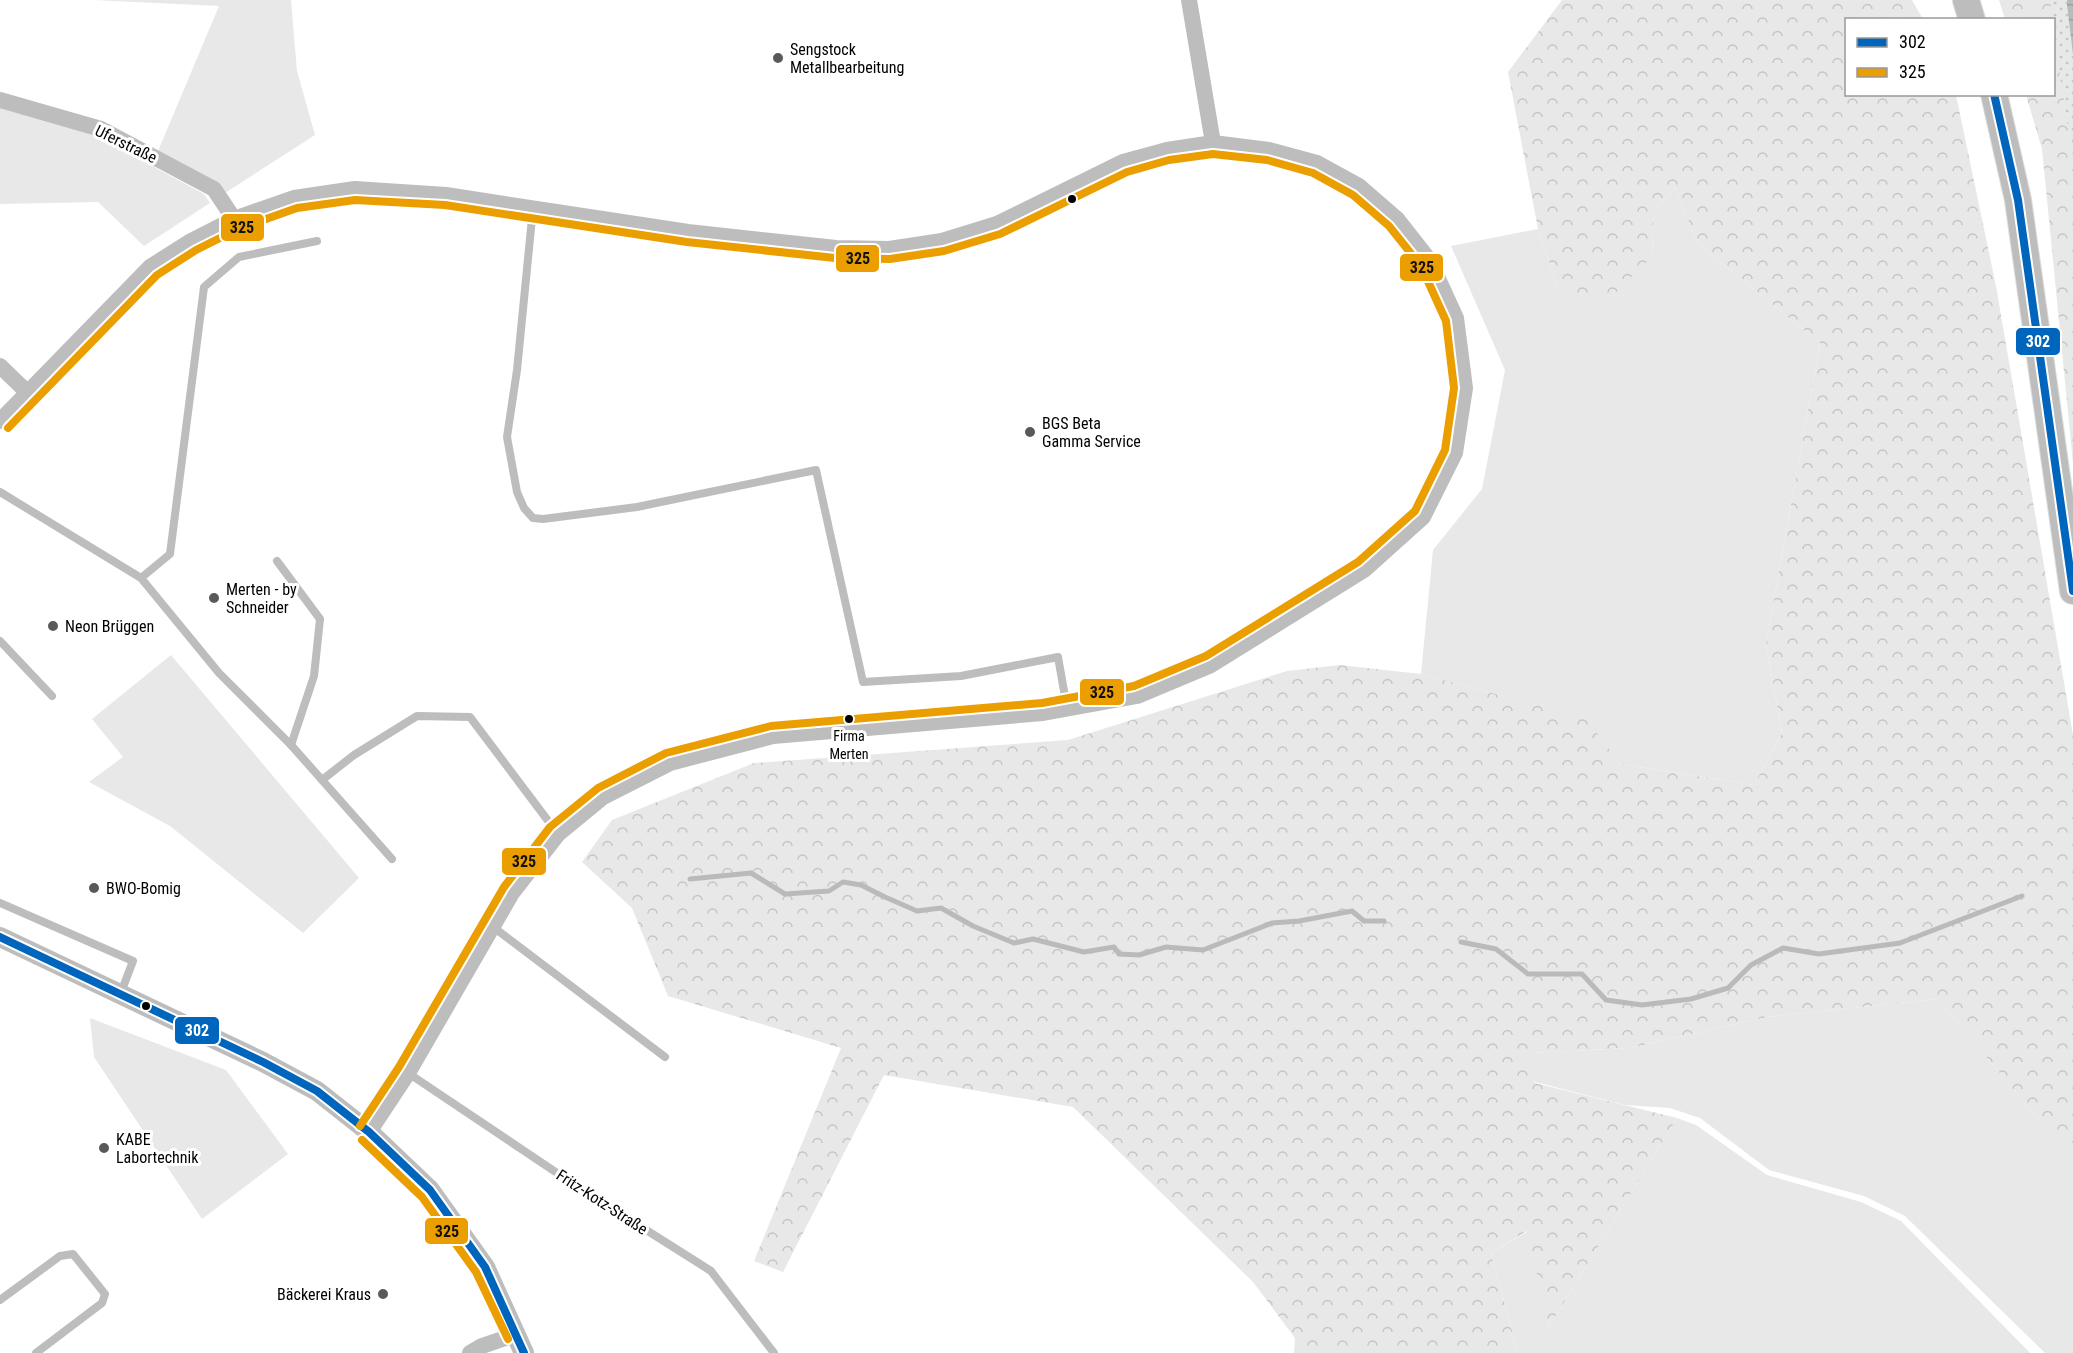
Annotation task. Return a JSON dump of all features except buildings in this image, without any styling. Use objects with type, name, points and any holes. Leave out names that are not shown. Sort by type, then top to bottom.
[{"type":"main road","points":[[1966,0],[1971,18]]},
{"type":"main road","points":[[1994,96],[2020,212],[2072,580]]},
{"type":"street","points":[[1189,0],[1213,143]]},
{"type":"street","name":"Uferstraße","points":[[0,100],[101,129],[214,189],[234,219]]},
{"type":"street","points":[[0,421],[150,267],[191,241],[234,219],[294,198],[355,189],[446,195],[688,232],[836,248],[889,249],[942,241],[997,224],[1124,162],[1167,150],[1213,143],[1269,150],[1317,164],[1359,186],[1397,219],[1430,261],[1456,318],[1465,388],[1455,453],[1423,517],[1364,570],[1211,665],[1137,696],[1043,712],[773,736],[670,763],[603,797],[558,834],[512,893],[408,1073],[369,1132]]},
{"type":"street","points":[[0,366],[27,392]]},
{"type":"street","points":[[0,937],[263,1062],[316,1091],[369,1132],[430,1190],[485,1267],[524,1353]]},
{"type":"street","points":[[470,1353],[482,1346],[517,1334]]},
{"type":"lane","points":[[533,207],[517,370],[507,437],[517,492],[524,508],[533,518],[543,519],[637,507],[816,470],[863,682],[961,676],[1058,657],[1067,708]]},
{"type":"lane","points":[[141,578],[170,554],[204,287],[239,257],[317,242]]},
{"type":"lane","points":[[0,492],[141,578],[219,673],[291,745],[392,859]]},
{"type":"lane","points":[[278,561],[320,619],[314,676],[291,745]]},
{"type":"lane","points":[[0,641],[52,696]]},
{"type":"lane","points":[[322,780],[354,755],[417,716],[470,717],[558,834]]},
{"type":"lane","points":[[0,903],[133,961],[120,994]]},
{"type":"lane","points":[[493,927],[665,1057]]},
{"type":"lane","name":"Fritz-Kotz-Straße","points":[[408,1073],[574,1185],[711,1271],[774,1353]]},
{"type":"lane","points":[[0,1300],[60,1256],[73,1254],[105,1294],[102,1303],[36,1353]]},
{"type":"green space","points":[[94,0],[291,0],[297,71],[315,135],[225,193],[158,151],[219,6]]},
{"type":"green space","points":[[1562,0],[1912,0],[1922,18],[1845,18],[1845,96],[1956,96],[1996,286],[2073,735],[2073,1161],[1938,999],[1767,1017],[1630,1048],[1529,1053],[1535,1083],[1677,1118],[1549,1327],[1527,1231],[1491,1253],[1518,1353],[1294,1353],[1295,1338],[1253,1282],[1073,1107],[884,1075],[783,1272],[754,1261],[841,1048],[668,996],[632,908],[582,862],[612,820],[754,763],[1068,740],[1287,671],[1340,665],[1421,674],[1586,718],[1620,764],[1754,785],[1782,733],[1766,644],[1820,343],[1698,244],[1675,188],[1654,209],[1652,257],[1609,299],[1559,291],[1538,229],[1508,72]]},
{"type":"green space","points":[[1999,0],[2073,0],[2073,463],[2042,149],[2026,96],[2055,96],[2055,18],[2005,18]]},
{"type":"green space","points":[[2050,0],[2073,0],[2073,155],[2055,38],[2055,18],[2052,18]]},
{"type":"green space","points":[[0,108],[93,134],[204,194],[210,203],[144,246],[98,202],[0,204]]},
{"type":"green space","points":[[1675,188],[1698,244],[1820,343],[1766,644],[1782,733],[1754,785],[1620,764],[1585,718],[1421,674],[1433,550],[1482,489],[1505,370],[1451,246],[1538,229],[1559,291],[1652,257],[1654,209]]},
{"type":"green space","points":[[171,655],[359,878],[303,933],[170,826],[89,782],[123,757],[92,719]]},
{"type":"green space","points":[[1938,999],[2073,1161],[2073,1353],[2045,1353],[1905,1216],[1864,1196],[1769,1170],[1700,1118],[1670,1108],[1625,1105],[1535,1082],[1528,1053],[1630,1048],[1767,1017]]},
{"type":"green space","points":[[90,1018],[226,1070],[288,1154],[202,1219],[94,1057]]},
{"type":"green space","points":[[1677,1118],[1696,1125],[1767,1175],[1861,1202],[1901,1221],[2030,1353],[1518,1353],[1491,1253],[1528,1231],[1549,1327]]},
{"type":"water","points":[[2067,0],[2073,0],[2073,54],[2067,5]]},
{"type":"waterway","points":[[690,879],[751,873],[785,894],[829,891],[843,882],[861,885],[917,911],[941,908],[973,926],[1014,943],[1033,939],[1084,952],[1114,947],[1119,954],[1139,955],[1166,947],[1203,950],[1272,923],[1299,921],[1352,911],[1364,921],[1384,921]]},
{"type":"waterway","points":[[1461,942],[1496,949],[1528,974],[1582,974],[1606,1000],[1642,1005],[1691,999],[1728,988],[1751,965],[1783,948],[1819,954],[1900,943],[2022,896]]},
{"type":"transit line","name":"302","points":[[1994,96],[2018,200],[2073,591]]},
{"type":"transit line","name":"325","points":[[8,428],[157,275],[196,250],[238,229],[297,208],[355,200],[445,205],[687,242],[835,258],[890,259],[944,251],[1000,234],[1127,172],[1169,160],[1213,154],[1267,160],[1313,173],[1353,195],[1389,226],[1421,266],[1446,321],[1454,388],[1445,450],[1415,511],[1358,562],[1206,656],[1134,686],[1042,703],[771,726],[666,753],[598,788],[550,827],[504,887],[399,1067],[360,1126]]},
{"type":"transit line","name":"302","points":[[0,937],[263,1062],[317,1091],[369,1132],[430,1190],[485,1267],[524,1353]]},
{"type":"transit line","name":"325","points":[[362,1140],[422,1197],[476,1272],[508,1339]]},
{"type":"place","name":"Sengstock Metallbearbeitung","points":[[778,58]]},
{"type":"place","name":"BGS Beta Gamma Service","points":[[1030,432]]},
{"type":"place","name":"Merten - by Schneider","points":[[214,598]]},
{"type":"place","name":"Neon Brüggen","points":[[53,626]]},
{"type":"place","name":"Firma Merten","points":[[849,719]]},
{"type":"place","name":"BWO-Bomig","points":[[94,888]]},
{"type":"place","name":"KABE Labortechnik","points":[[104,1148]]},
{"type":"place","name":"Bäckerei Kraus","points":[[383,1294]]}]
